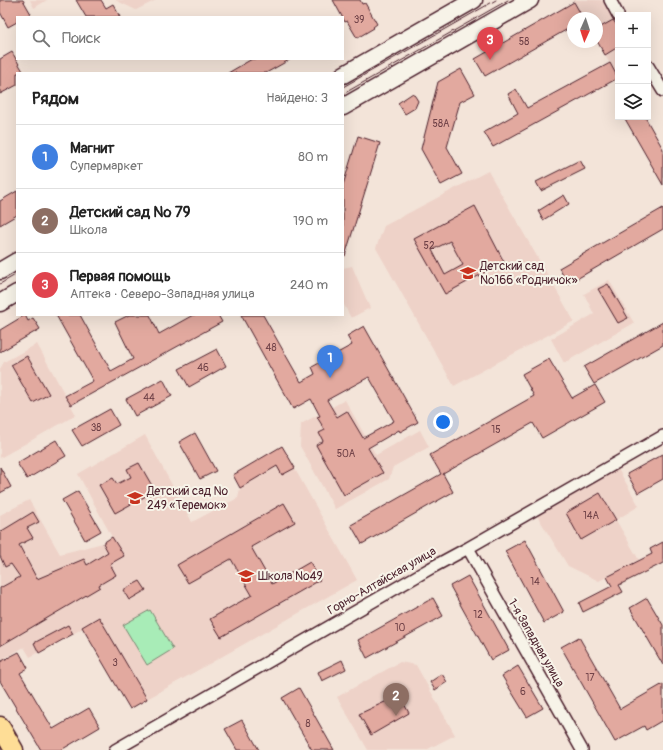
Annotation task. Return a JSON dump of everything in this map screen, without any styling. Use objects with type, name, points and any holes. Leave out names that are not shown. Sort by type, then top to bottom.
[{"type":"main road","points":[[344,74],[474,0]]},
{"type":"main road","points":[[344,106],[530,0]]},
{"type":"main road","points":[[0,271],[16,262]]},
{"type":"main road","points":[[0,303],[16,294]]},
{"type":"main road","points":[[0,726],[14,750]]},
{"type":"street","points":[[610,0],[616,12]]},
{"type":"street","points":[[651,71],[663,91]]},
{"type":"street","name":"Горно-Алтайская улица","points":[[115,750],[663,436]]},
{"type":"street","name":"1-я Западная улица","points":[[468,548],[582,750]]},
{"type":"shaded area","points":[[30,0],[47,0],[34,8]]},
{"type":"shaded area","points":[[115,0],[156,0],[136,10]]},
{"type":"shaded area","points":[[573,0],[602,0],[615,21],[615,73],[601,48],[603,48],[603,12],[580,12]]},
{"type":"shaded area","name":"Детский сад №166 «Родничок»","points":[[488,171],[574,321],[454,386],[376,248],[384,226]]},
{"type":"shaded area","points":[[352,266],[370,308],[351,318],[344,305],[344,268]]},
{"type":"shaded area","points":[[609,280],[634,323],[564,363],[551,339],[594,314],[584,294]]},
{"type":"shaded area","points":[[37,344],[76,415],[0,458],[0,369],[4,362]]},
{"type":"shaded area","points":[[345,400],[376,455],[420,430],[429,447],[393,467],[389,479],[335,509],[300,446],[301,424]]},
{"type":"shaded area","name":"Школа №49","points":[[145,435],[192,522],[238,498],[240,488],[233,475],[282,446],[357,580],[147,699],[99,618],[30,657],[24,647],[0,661],[0,515],[29,500],[60,554],[103,543],[112,537],[78,474]],"holes":[[[140,581],[146,590],[129,600],[124,590]]]},
{"type":"shaded area","points":[[617,467],[639,506],[616,520],[639,560],[599,581],[568,566],[536,514]]},
{"type":"shaded area","points":[[400,662],[416,665],[455,735],[426,750],[368,750],[337,697]]},
{"type":"green space","points":[[150,610],[173,649],[147,665],[123,625]]},
{"type":"building","points":[[0,0],[23,0],[31,14],[28,16],[16,16],[16,23],[8,27],[0,12]]},
{"type":"building","points":[[76,0],[101,0],[106,8],[113,4],[119,16],[85,16]]},
{"type":"building","points":[[333,0],[360,0],[362,4],[365,3],[377,24],[373,27],[374,28],[357,38],[347,21],[345,22],[344,16],[342,16]]},
{"type":"building","points":[[574,2],[580,12],[567,12],[567,29],[485,76],[475,59]]},
{"type":"building","points":[[613,20],[615,23],[615,49],[605,55],[601,48],[603,48],[603,26]]},
{"type":"building","points":[[12,52],[23,72],[16,72],[16,86],[0,94],[0,59]]},
{"type":"building","points":[[250,60],[289,60],[268,72],[230,72]]},
{"type":"building","points":[[610,63],[615,72],[615,80],[493,147],[484,132],[518,113],[508,94],[516,89],[527,108]]},
{"type":"building","points":[[461,69],[475,94],[460,102],[447,147],[462,174],[441,185],[421,149],[438,82]]},
{"type":"building","points":[[413,93],[418,101],[415,108],[405,114],[398,103]]},
{"type":"building","points":[[626,120],[647,120],[663,149],[663,185]]},
{"type":"building","points":[[358,136],[380,143],[345,256],[344,256],[344,182]]},
{"type":"building","points":[[580,160],[585,169],[541,191],[536,182]]},
{"type":"building","points":[[16,192],[16,216],[0,225],[0,201]]},
{"type":"building","points":[[564,195],[569,204],[543,220],[538,211]]},
{"type":"building","points":[[475,206],[504,262],[445,294],[414,239]],"holes":[[[450,241],[463,265],[445,275],[432,250]]]},
{"type":"building","points":[[663,208],[663,229],[568,284],[559,268]]},
{"type":"building","points":[[608,284],[628,318],[618,323],[598,289]]},
{"type":"building","points":[[23,316],[26,316],[28,321],[33,318],[40,329],[0,352],[0,330]]},
{"type":"building","points":[[57,316],[81,316],[111,371],[133,359],[115,322],[127,316],[150,316],[159,334],[191,316],[219,316],[222,322],[71,405],[65,396],[93,381]]},
{"type":"building","points":[[242,316],[264,316],[301,382],[315,374],[312,367],[352,345],[347,336],[364,326],[418,422],[400,432],[399,430],[368,448],[383,473],[344,495],[316,445],[323,441],[319,433],[325,430],[317,417],[320,416],[311,399],[293,409]],"holes":[[[369,377],[394,421],[363,438],[347,411],[337,417],[327,400]]]},
{"type":"building","points":[[663,322],[663,345],[594,384],[584,367]]},
{"type":"building","points":[[217,349],[226,366],[189,387],[179,369]]},
{"type":"building","points":[[27,356],[49,394],[33,403],[11,365]]},
{"type":"building","points":[[549,359],[572,398],[595,385],[605,402],[542,438],[533,423],[443,474],[453,492],[362,544],[351,525],[441,474],[430,455],[534,396],[522,374]]},
{"type":"building","points":[[163,379],[172,396],[135,416],[126,399]]},
{"type":"building","points":[[110,409],[119,425],[82,446],[72,430]]},
{"type":"building","points":[[195,433],[216,471],[200,479],[179,442]]},
{"type":"building","points":[[56,440],[66,456],[27,479],[17,463]]},
{"type":"building","points":[[282,446],[295,468],[282,475],[277,466],[240,488],[233,475]]},
{"type":"building","points":[[663,454],[663,479],[638,493],[627,474]]},
{"type":"building","points":[[139,463],[155,491],[115,513],[99,485],[113,478],[117,484],[131,477],[127,469]]},
{"type":"building","points":[[0,467],[11,487],[0,493]]},
{"type":"building","points":[[78,491],[101,531],[85,540],[62,500]]},
{"type":"building","points":[[600,493],[616,520],[581,540],[566,513]]},
{"type":"building","points":[[284,503],[295,522],[251,547],[272,584],[310,562],[320,580],[221,637],[210,619],[252,595],[231,559],[188,583],[177,565]]},
{"type":"building","points":[[33,512],[39,522],[27,528],[33,538],[19,545],[37,579],[84,559],[87,565],[108,552],[103,543],[112,537],[124,556],[110,564],[116,575],[99,585],[100,587],[0,646],[0,588],[20,577],[11,564],[5,567],[0,556],[0,532]]},
{"type":"building","points":[[525,540],[564,612],[544,623],[505,551]]},
{"type":"building","points":[[663,542],[663,563],[619,585],[623,592],[583,612],[579,603],[612,586],[607,577],[652,554],[650,549]]},
{"type":"building","points":[[468,576],[509,650],[491,660],[450,586]]},
{"type":"building","points":[[140,581],[146,590],[129,600],[123,590]]},
{"type":"building","points":[[433,598],[443,616],[367,658],[358,640]]},
{"type":"building","points":[[647,598],[663,625],[663,665],[630,608]]},
{"type":"building","points":[[99,617],[147,699],[130,709],[82,627]]},
{"type":"building","points":[[68,625],[73,634],[39,653],[34,643]]},
{"type":"building","points":[[579,637],[620,709],[663,684],[663,720],[646,730],[644,726],[615,742],[561,647]]},
{"type":"building","points":[[19,652],[28,668],[20,673],[53,729],[89,708],[100,727],[61,750],[41,750],[0,681],[0,662]]},
{"type":"building","points":[[342,660],[346,669],[322,681],[318,672]]},
{"type":"building","points":[[518,666],[543,708],[527,717],[502,676]]},
{"type":"building","points":[[442,674],[447,682],[435,690],[430,682]]},
{"type":"building","points":[[299,688],[334,750],[312,750],[282,698]]},
{"type":"building","points":[[398,693],[409,713],[371,735],[359,714],[387,701],[386,699]]},
{"type":"building","points":[[242,720],[259,750],[237,750],[225,729]]},
{"type":"tram line","points":[[344,86],[496,0]]},
{"type":"tram line","points":[[344,93],[508,0]]},
{"type":"tram line","points":[[0,284],[16,275]]},
{"type":"place","name":"Первая помощь","points":[[490,60]]},
{"type":"place","name":"Детский сад №166 «Родничок»","points":[[468,273]]},
{"type":"place","name":"Магнит","points":[[330,378]]},
{"type":"place","name":"Детский сад № 249 «Теремок»","points":[[135,498]]},
{"type":"place","name":"Школа №49","points":[[246,576]]},
{"type":"place","name":"Детский сад № 79","points":[[396,716]]}]
